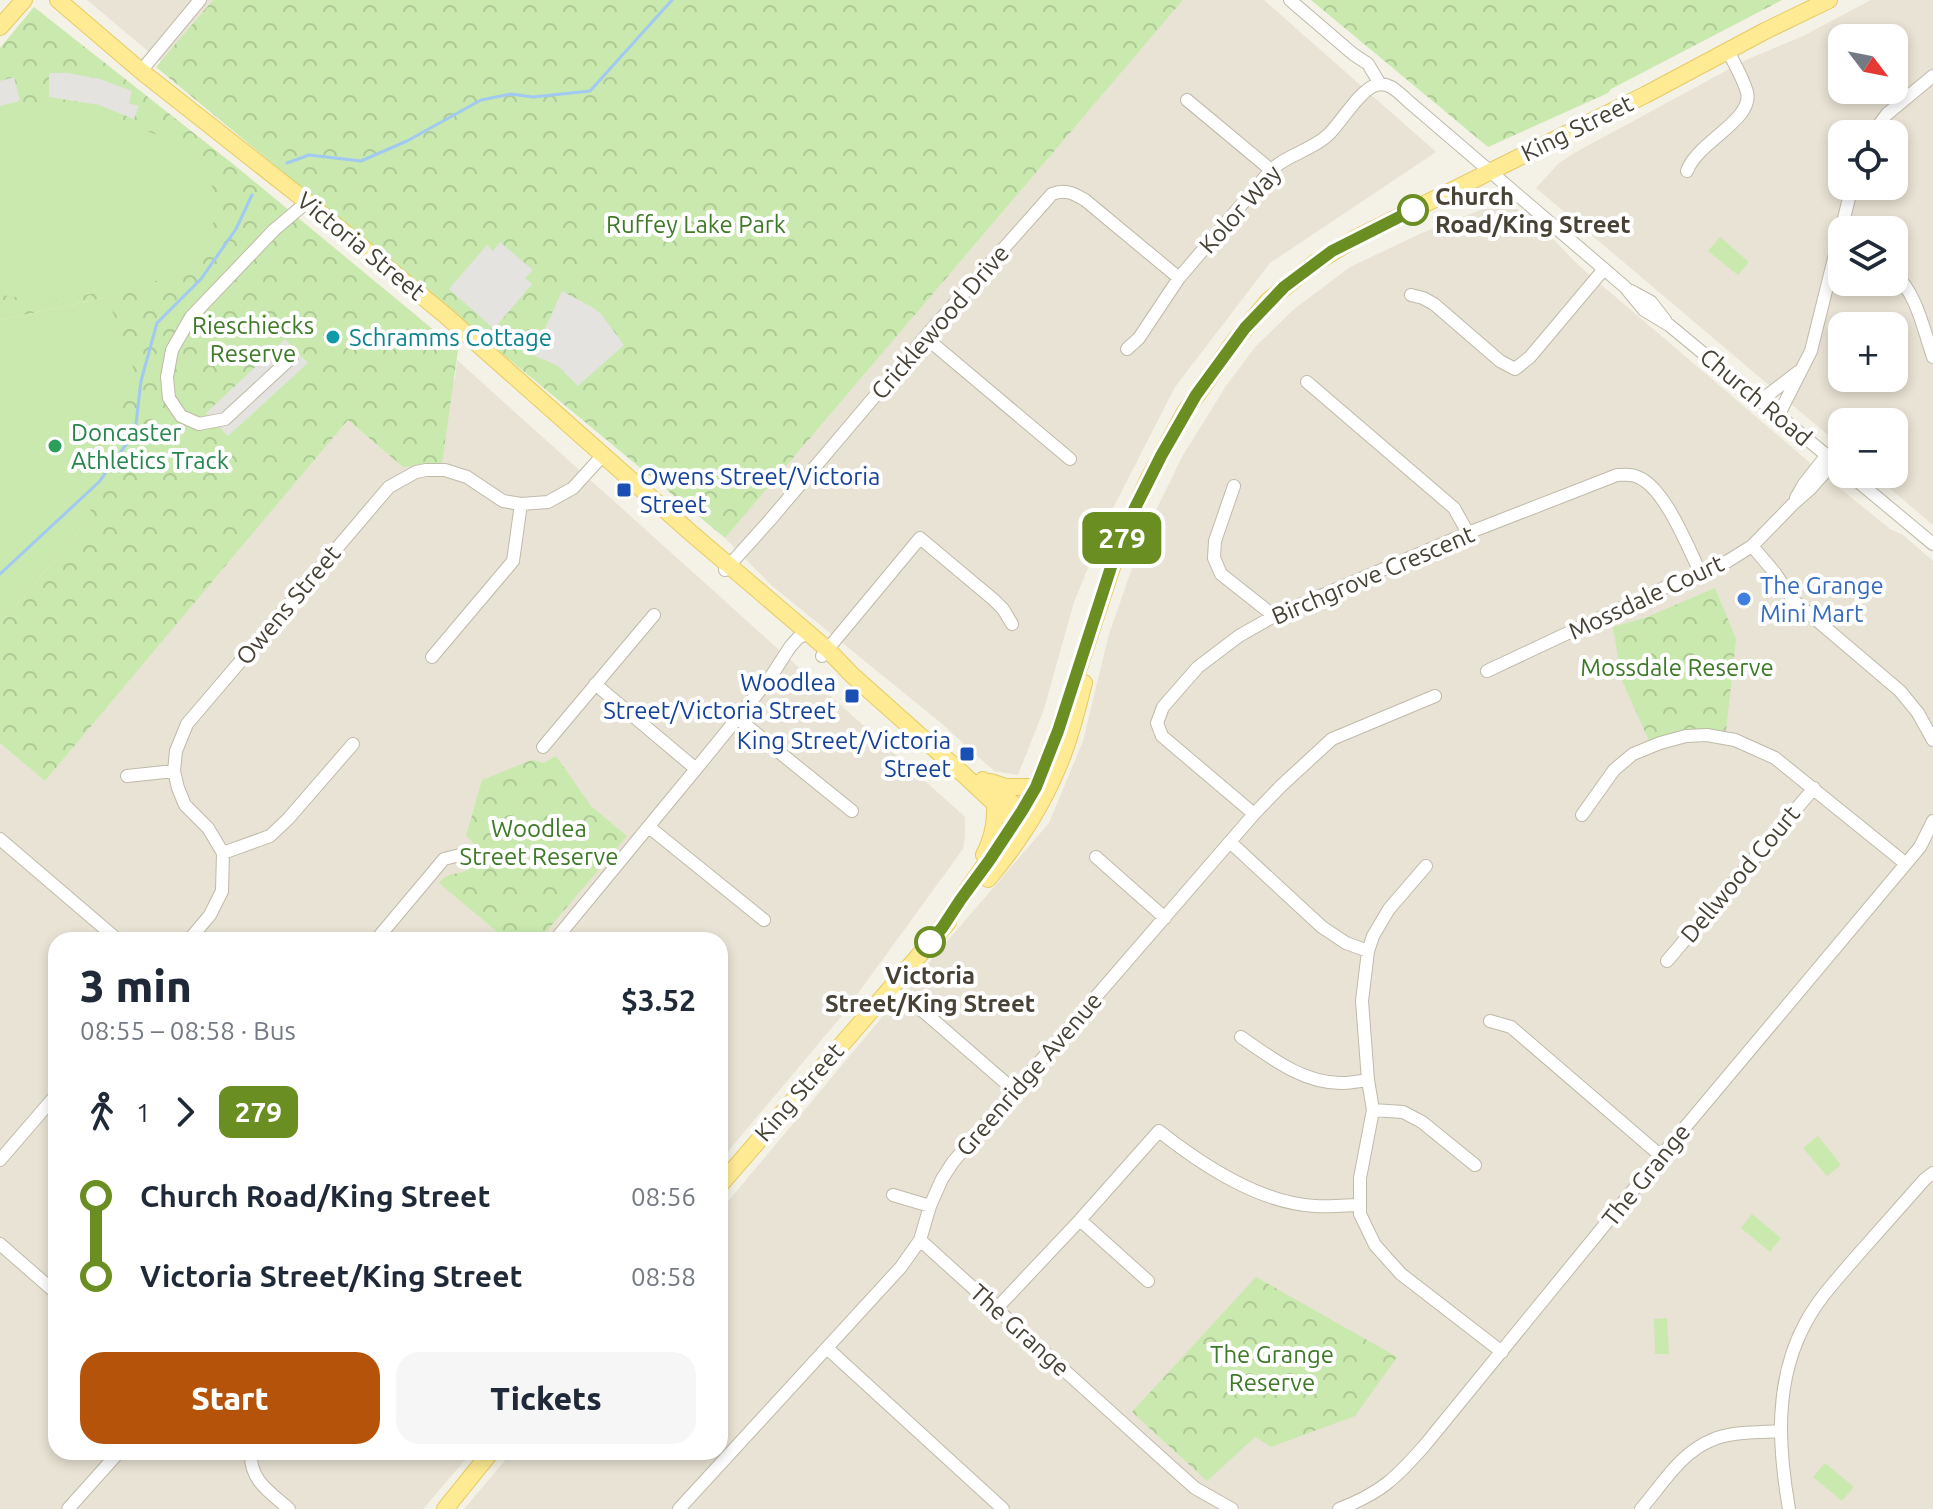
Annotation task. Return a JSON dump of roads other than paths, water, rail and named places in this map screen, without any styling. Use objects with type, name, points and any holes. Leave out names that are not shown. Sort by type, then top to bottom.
[{"type":"main road","points":[[0,27],[24,0]]},
{"type":"main road","name":"Victoria Street","points":[[58,0],[141,71],[445,315],[604,454],[803,638],[852,675],[995,804],[1023,821]]},
{"type":"main road","name":"King Street","points":[[728,1176],[892,984],[1008,856],[1058,731],[1120,543],[1154,468],[1196,395],[1255,316],[1284,287],[1332,251],[1829,0]]},
{"type":"main road","name":"King Street","points":[[942,928],[1023,821],[1065,751],[1090,659],[1097,614]]},
{"type":"main road","name":"Victoria Street","points":[[876,696],[982,780],[1023,821]]},
{"type":"main road","points":[[982,780],[1006,787],[1036,787]]},
{"type":"main road","points":[[961,899],[993,836],[995,804]]},
{"type":"main road","points":[[445,1509],[485,1460]]},
{"type":"street","points":[[141,71],[200,0]]},
{"type":"street","name":"Church Road","points":[[1290,0],[1353,54],[1376,86],[1394,89],[1625,287],[1644,310],[1669,325],[1828,457]]},
{"type":"street","points":[[1687,171],[1696,154],[1737,119],[1747,105],[1747,91],[1728,51]]},
{"type":"street","points":[[1882,120],[1933,76]]},
{"type":"street","name":"Kolor Way","points":[[1127,349],[1139,338],[1179,278],[1271,170],[1327,136],[1376,86]]},
{"type":"street","points":[[1187,100],[1271,170]]},
{"type":"street","name":"Cricklewood Drive","points":[[727,567],[1052,194],[1061,191],[1074,193],[1085,200],[1179,278]]},
{"type":"street","points":[[292,357],[225,419],[199,424],[181,416],[169,398],[167,377],[172,350],[191,317],[274,230],[307,202]]},
{"type":"street","points":[[1411,295],[1434,304],[1515,375],[1604,269]]},
{"type":"street","points":[[1908,288],[1933,357]]},
{"type":"street","points":[[1778,416],[1811,351],[1828,291]]},
{"type":"street","points":[[925,337],[1070,459]]},
{"type":"street","points":[[1760,401],[1801,370]]},
{"type":"street","points":[[1307,382],[1454,508],[1468,533]]},
{"type":"street","points":[[432,657],[513,561],[521,504],[548,502],[573,488],[604,454]]},
{"type":"street","name":"Mossdale Court","points":[[1487,671],[1728,561],[1752,546],[1793,504],[1804,484],[1828,466]]},
{"type":"street","name":"Owens Street","points":[[174,771],[176,751],[187,724],[389,487],[416,472],[445,470],[467,477],[503,501],[521,504]]},
{"type":"street","name":"Birchgrove Crescent","points":[[1254,814],[1162,736],[1157,723],[1163,707],[1198,667],[1239,636],[1274,616],[1468,533],[1617,475],[1634,475],[1646,481],[1666,504],[1701,574]]},
{"type":"street","points":[[1234,486],[1215,541],[1214,558],[1221,574],[1274,616]]},
{"type":"street","points":[[1866,488],[1933,544]]},
{"type":"street","points":[[824,653],[920,538],[994,600],[1012,624]]},
{"type":"street","points":[[1752,546],[1793,600],[1900,691],[1918,713],[1933,740]]},
{"type":"street","points":[[543,747],[654,615]]},
{"type":"street","points":[[562,932],[770,678],[790,658],[803,638]]},
{"type":"street","points":[[595,684],[696,769]]},
{"type":"street","name":"Greenridge Avenue","points":[[728,1456],[901,1267],[920,1240],[930,1206],[953,1162],[1254,814],[1332,739],[1435,696]]},
{"type":"street","points":[[737,718],[852,811]]},
{"type":"street","points":[[1582,815],[1614,770],[1633,754],[1686,736],[1707,735],[1735,740],[1775,758],[1905,863]]},
{"type":"street","points":[[223,853],[270,836],[353,744]]},
{"type":"street","points":[[127,776],[174,771],[185,805],[208,828],[223,853],[222,891],[210,915],[196,932]]},
{"type":"street","name":"Dellwood Court","points":[[1667,961],[1814,788]]},
{"type":"street","name":"The Grange","points":[[1339,1509],[1363,1500],[1386,1486],[1406,1466],[1920,847],[1933,821]]},
{"type":"street","points":[[649,827],[764,920]]},
{"type":"street","points":[[0,839],[109,932]]},
{"type":"street","points":[[1230,842],[1322,927],[1346,943],[1368,951]]},
{"type":"street","points":[[383,932],[444,859],[460,855]]},
{"type":"street","points":[[1096,857],[1165,918]]},
{"type":"street","points":[[1426,866],[1389,909],[1368,951],[1362,1001],[1373,1110],[1360,1178],[1360,1214],[1375,1245],[1401,1274],[1502,1352]]},
{"type":"street","points":[[892,984],[907,990],[924,1012],[1015,1091]]},
{"type":"street","points":[[1490,1021],[1511,1027],[1661,1156]]},
{"type":"street","points":[[1241,1037],[1300,1074],[1321,1081],[1342,1083],[1368,1080]]},
{"type":"street","points":[[0,1160],[48,1104]]},
{"type":"street","points":[[1373,1110],[1403,1112],[1422,1122],[1475,1165]]},
{"type":"street","points":[[996,1309],[1159,1131],[1196,1158],[1247,1188],[1313,1206],[1359,1205]]},
{"type":"street","points":[[0,1137],[11,1147]]},
{"type":"street","points":[[1789,1509],[1781,1465],[1780,1431],[1790,1361],[1806,1322],[1826,1291],[1933,1173]]},
{"type":"street","points":[[893,1195],[930,1206]]},
{"type":"street","points":[[1080,1220],[1148,1281]]},
{"type":"street","name":"The Grange","points":[[920,1240],[1195,1488],[1216,1506],[1232,1509]]},
{"type":"street","points":[[0,1244],[48,1286]]},
{"type":"street","points":[[828,1349],[1003,1509]]},
{"type":"street","points":[[1641,1509],[1685,1457],[1713,1439],[1780,1431]]},
{"type":"street","points":[[68,1509],[112,1460]]},
{"type":"street","points":[[251,1460],[252,1469],[262,1485],[289,1509]]},
{"type":"street","name":"Greenridge Avenue","points":[[679,1509],[725,1460]]},
{"type":"waterway","points":[[287,163],[309,155],[361,161],[407,141],[481,100],[511,94],[533,97],[590,91],[672,0]]},
{"type":"waterway","points":[[0,574],[99,482],[135,432],[141,381],[157,323],[201,279],[236,229],[252,195]]},
{"type":"place","name":"Church Road/King Street","points":[[1413,210]]},
{"type":"place","name":"Schramms Cottage","points":[[333,337]]},
{"type":"place","name":"Doncaster Athletics Track","points":[[55,446]]},
{"type":"place","name":"Owens Street/Victoria Street","points":[[624,490]]},
{"type":"place","name":"The Grange Mini Mart","points":[[1744,599]]},
{"type":"place","name":"Woodlea Street/Victoria Street","points":[[852,696]]},
{"type":"place","name":"King Street/Victoria Street","points":[[967,754]]},
{"type":"place","name":"Victoria Street/King Street","points":[[930,942]]},
{"type":"park label","name":"Ruffey Lake Park","points":[[696,224]]},
{"type":"park label","name":"Rieschiecks Reserve","points":[[253,339]]},
{"type":"park label","name":"Mossdale Reserve","points":[[1677,667]]},
{"type":"park label","name":"Woodlea Street Reserve","points":[[539,842]]},
{"type":"park label","name":"The Grange Reserve","points":[[1272,1368]]}]
